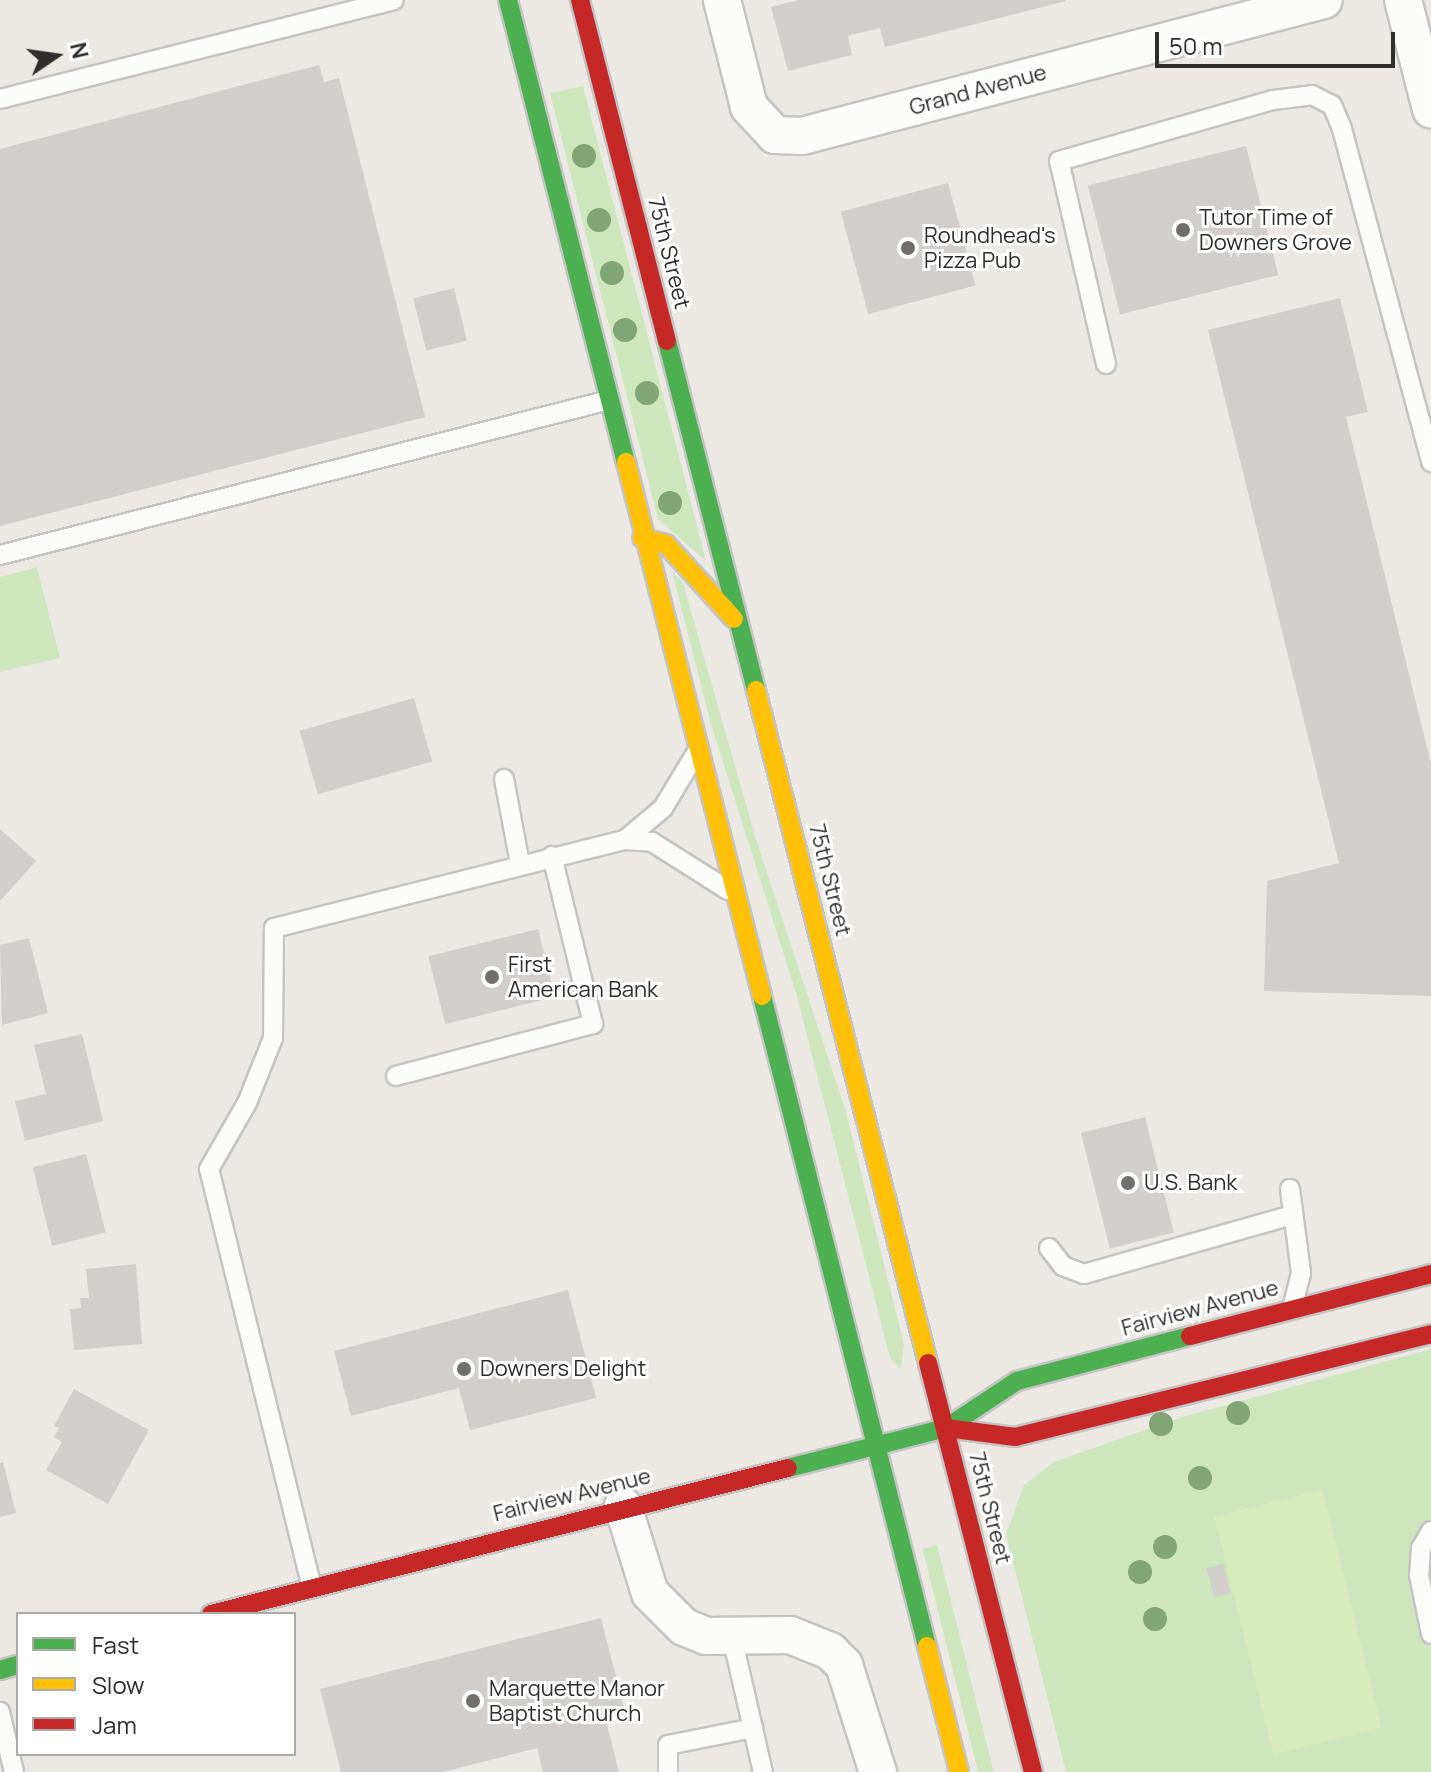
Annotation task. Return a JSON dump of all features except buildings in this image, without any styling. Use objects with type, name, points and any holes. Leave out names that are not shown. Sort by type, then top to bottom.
[{"type":"main road","points":[[508,0],[696,752],[959,1772]]},
{"type":"main road","name":"75th Street","points":[[580,0],[1033,1772]]},
{"type":"main road","points":[[642,538],[666,544],[739,623]]},
{"type":"main road","name":"Fairview Avenue","points":[[219,1612],[623,1506],[946,1428],[1017,1381],[1431,1274]]},
{"type":"main road","name":"Fairview Avenue","points":[[946,1428],[1015,1437],[1431,1334]]},
{"type":"street","name":"Grand Avenue","points":[[722,0],[749,107],[775,135],[802,136],[1324,0]]},
{"type":"street","points":[[1403,0],[1431,109]]},
{"type":"street","points":[[623,1506],[639,1569],[664,1612],[706,1636],[790,1635],[830,1651],[856,1689],[878,1772]]},
{"type":"lane","points":[[0,99],[394,0]]},
{"type":"lane","points":[[1106,364],[1059,161],[1273,100],[1312,95],[1332,105],[1342,129],[1431,462]]},
{"type":"lane","points":[[0,555],[609,400]]},
{"type":"lane","points":[[625,840],[663,808],[696,752]]},
{"type":"lane","points":[[504,779],[520,864]]},
{"type":"lane","points":[[312,1588],[209,1169],[247,1103],[273,1038],[274,928],[625,840],[652,842],[679,855],[733,894]]},
{"type":"lane","points":[[396,1076],[593,1024],[552,856]]},
{"type":"lane","points":[[1290,1189],[1301,1273],[1291,1309]]},
{"type":"lane","points":[[1049,1248],[1063,1266],[1084,1274],[1293,1220]]},
{"type":"lane","points":[[1431,1531],[1421,1548],[1419,1575],[1431,1634]]},
{"type":"lane","points":[[732,1637],[763,1772]]},
{"type":"lane","points":[[0,1712],[14,1772]]},
{"type":"lane","points":[[668,1772],[668,1745],[753,1728]]},
{"type":"green space","points":[[583,86],[706,561],[658,519],[550,93]]},
{"type":"green space","points":[[37,567],[60,658],[0,672],[0,577]]},
{"type":"green space","points":[[672,571],[683,583],[755,836],[846,1112],[904,1344],[901,1369],[890,1358],[796,993],[710,721]]},
{"type":"green space","points":[[1431,1349],[1431,1772],[1066,1772],[1006,1534],[1024,1485],[1054,1462],[1182,1417]]},
{"type":"green space","points":[[1322,1490],[1381,1728],[1274,1755],[1214,1517]]},
{"type":"green space","points":[[937,1545],[994,1772],[978,1772],[922,1549]]},
{"type":"traffic: fast","points":[[508,0],[626,462]]},
{"type":"traffic: fast","points":[[667,341],[756,690]]},
{"type":"traffic: fast","points":[[762,996],[927,1646]]},
{"type":"traffic: fast","points":[[788,1468],[946,1428],[1017,1381],[1190,1336]]},
{"type":"traffic: fast","points":[[0,1670],[16,1666]]},
{"type":"traffic: slow","points":[[626,462],[762,996]]},
{"type":"traffic: slow","points":[[642,538],[666,544],[734,619]]},
{"type":"traffic: slow","points":[[756,690],[928,1363]]},
{"type":"traffic: slow","points":[[927,1646],[959,1772]]},
{"type":"traffic: jam","points":[[580,0],[667,341]]},
{"type":"traffic: jam","points":[[1190,1336],[1431,1274]]},
{"type":"traffic: jam","points":[[946,1428],[1015,1437],[1431,1334]]},
{"type":"traffic: jam","points":[[928,1363],[1033,1772]]},
{"type":"traffic: jam","points":[[219,1612],[788,1468]]},
{"type":"place","name":"Tutor Time of Downers Grove","points":[[1183,230]]},
{"type":"place","name":"Roundhead's Pizza Pub","points":[[908,248]]},
{"type":"place","name":"First American Bank","points":[[492,977]]},
{"type":"place","name":"U.S. Bank","points":[[1128,1183]]},
{"type":"place","name":"Downers Delight","points":[[464,1369]]},
{"type":"place","name":"Marquette Manor Baptist Church","points":[[473,1701]]}]
